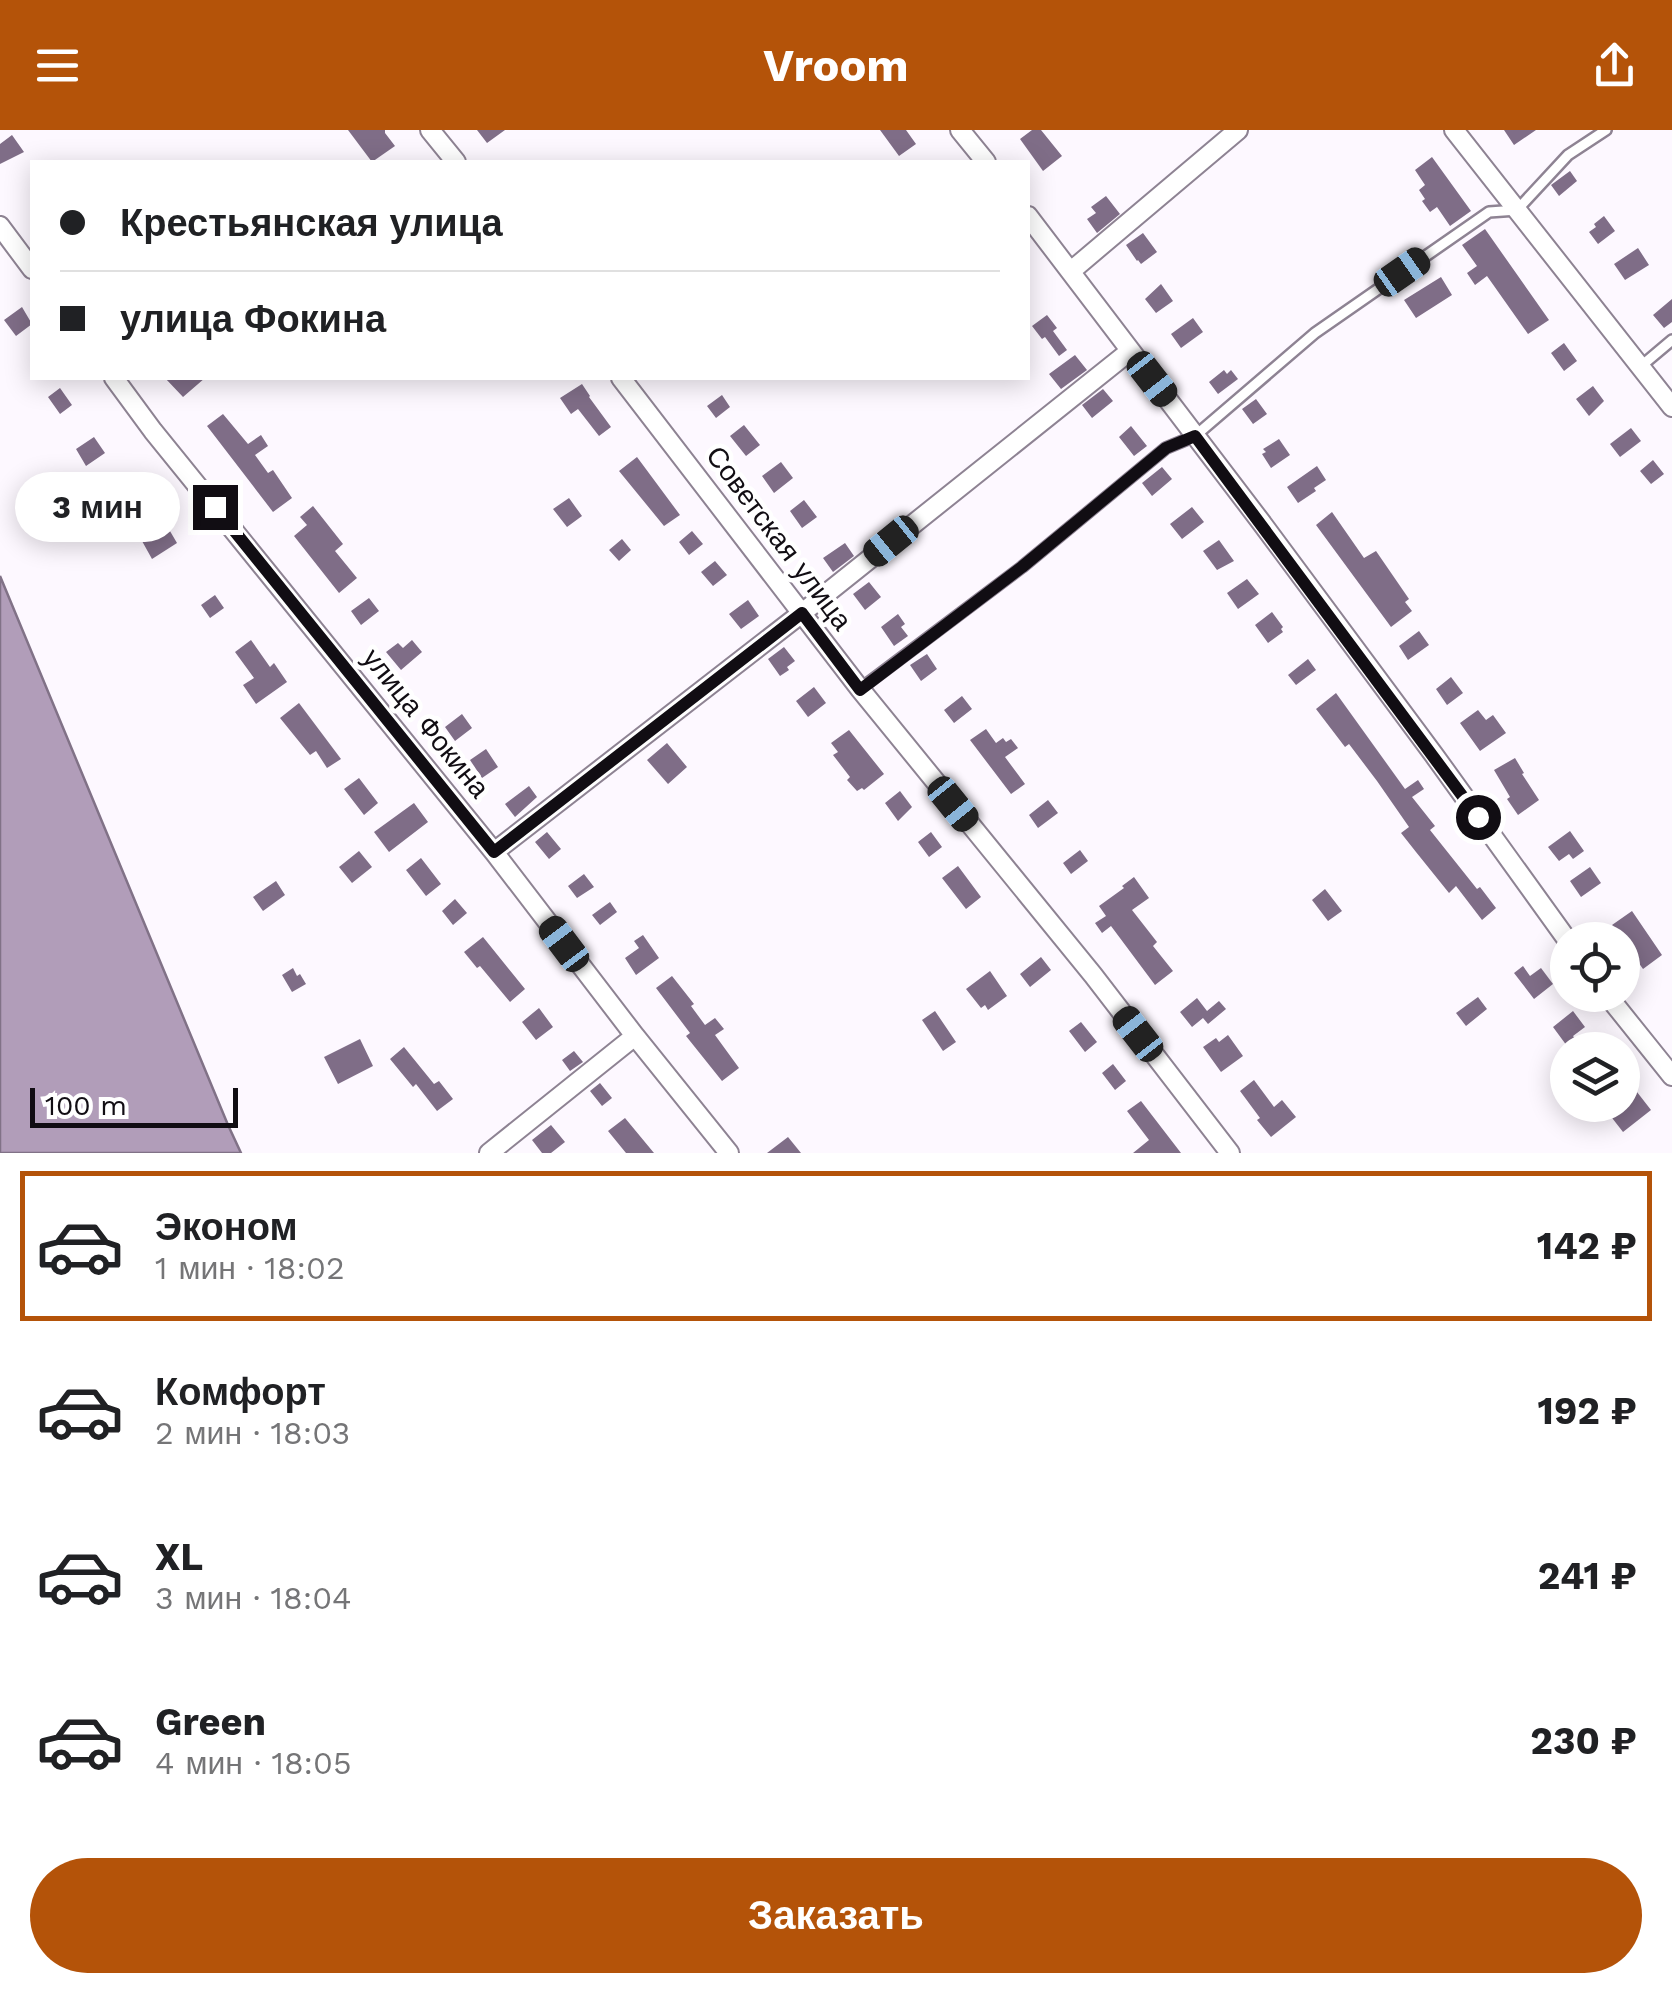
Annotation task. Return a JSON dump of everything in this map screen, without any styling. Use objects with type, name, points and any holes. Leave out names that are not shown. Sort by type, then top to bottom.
[{"type":"street","points":[[430,130],[454,160]]},
{"type":"street","points":[[960,130],[984,160]]},
{"type":"street","points":[[1071,271],[1238,130]]},
{"type":"street","points":[[1454,130],[1672,407]]},
{"type":"street","points":[[1030,219],[1434,755],[1554,922]]},
{"type":"street","points":[[0,226],[30,265]]},
{"type":"street","points":[[494,852],[1130,351]]},
{"type":"street","name":"улица Фокина","points":[[116,380],[494,852],[729,1153]]},
{"type":"street","name":"Советская улица","points":[[623,380],[860,690],[1230,1153]]},
{"type":"street","points":[[1621,1012],[1672,1076]]},
{"type":"street","points":[[489,1153],[635,1036]]},
{"type":"lane","points":[[860,690],[1022,567],[1166,448],[1195,436],[1315,333],[1489,212],[1517,210],[1568,154],[1606,130]]},
{"type":"lane","points":[[1640,366],[1672,340]]},
{"type":"shaded area","points":[[0,576],[228,1125],[241,1153],[0,1153]]},
{"type":"building","points":[[348,130],[385,130],[395,146],[370,160]]},
{"type":"building","points":[[477,130],[505,130],[487,143]]},
{"type":"building","points":[[880,130],[906,130],[916,144],[899,156]]},
{"type":"building","points":[[1032,130],[1041,130],[1062,156],[1043,171],[1020,139]]},
{"type":"building","points":[[1504,130],[1536,130],[1514,145]]},
{"type":"building","points":[[12,135],[24,152],[0,164],[0,144]]},
{"type":"building","points":[[1432,157],[1471,211],[1450,226],[1437,207],[1430,212],[1419,190],[1425,185],[1415,170]]},
{"type":"building","points":[[1570,171],[1577,181],[1559,196],[1551,185]]},
{"type":"building","points":[[1106,196],[1120,214],[1097,233],[1087,219],[1096,213],[1091,207]]},
{"type":"building","points":[[1604,216],[1615,231],[1598,244],[1589,232]]},
{"type":"building","points":[[1485,229],[1549,320],[1528,334],[1487,276],[1475,285],[1467,273],[1477,266],[1462,245]]},
{"type":"building","points":[[1143,233],[1157,252],[1141,264],[1126,245]]},
{"type":"building","points":[[1638,248],[1649,265],[1625,280],[1614,264]]},
{"type":"building","points":[[1441,277],[1452,295],[1416,318],[1404,300]]},
{"type":"building","points":[[1161,284],[1173,301],[1156,313],[1145,299]]},
{"type":"building","points":[[1672,299],[1672,322],[1664,328],[1653,315]]},
{"type":"building","points":[[22,307],[30,326],[16,336],[4,320]]},
{"type":"building","points":[[1047,315],[1067,350],[1059,356],[1032,326]]},
{"type":"building","points":[[1193,318],[1203,332],[1181,348],[1171,334]]},
{"type":"building","points":[[1564,343],[1577,361],[1564,371],[1551,353]]},
{"type":"building","points":[[1075,355],[1087,370],[1061,389],[1049,374]]},
{"type":"building","points":[[1224,370],[1227,374],[1231,370],[1238,379],[1218,394],[1209,382]]},
{"type":"building","points":[[167,380],[203,380],[183,397]]},
{"type":"building","points":[[582,384],[611,427],[599,436],[578,409],[571,414],[560,398]]},
{"type":"building","points":[[1593,386],[1604,401],[1589,416],[1576,399]]},
{"type":"building","points":[[60,388],[72,405],[60,414],[48,397]]},
{"type":"building","points":[[1103,389],[1113,401],[1092,418],[1082,405]]},
{"type":"building","points":[[722,395],[730,407],[716,418],[707,406]]},
{"type":"building","points":[[1256,399],[1267,414],[1253,424],[1242,409]]},
{"type":"building","points":[[223,414],[248,444],[261,435],[268,446],[255,455],[268,473],[273,470],[292,498],[273,512],[207,426]]},
{"type":"building","points":[[744,425],[760,445],[746,456],[730,436]]},
{"type":"building","points":[[1131,426],[1147,446],[1134,456],[1119,437]]},
{"type":"building","points":[[1631,428],[1641,441],[1620,457],[1610,444]]},
{"type":"building","points":[[94,437],[105,453],[86,466],[76,449]]},
{"type":"building","points":[[1279,439],[1290,455],[1271,468],[1263,449]]},
{"type":"building","points":[[637,457],[680,515],[664,526],[619,471]]},
{"type":"building","points":[[1653,460],[1664,474],[1651,484],[1640,471]]},
{"type":"building","points":[[781,462],[793,478],[774,493],[762,476]]},
{"type":"building","points":[[1317,466],[1326,480],[1298,503],[1287,487]]},
{"type":"building","points":[[1162,467],[1172,479],[1152,496],[1142,483]]},
{"type":"building","points":[[136,487],[146,500],[126,514],[117,501]]},
{"type":"building","points":[[569,498],[582,516],[567,527],[553,509]]},
{"type":"building","points":[[804,500],[817,517],[802,528],[790,511]]},
{"type":"building","points":[[313,506],[343,544],[335,551],[357,578],[339,593],[294,536],[307,525],[300,517]]},
{"type":"building","points":[[1192,507],[1204,522],[1182,539],[1170,524]]},
{"type":"building","points":[[1332,512],[1364,558],[1376,551],[1409,599],[1405,602],[1412,611],[1391,627],[1316,525]]},
{"type":"building","points":[[167,526],[177,543],[152,559],[142,541]]},
{"type":"building","points":[[692,531],[703,544],[689,555],[679,542]]},
{"type":"building","points":[[622,539],[631,550],[619,561],[609,550]]},
{"type":"building","points":[[1219,540],[1234,561],[1217,570],[1203,551]]},
{"type":"building","points":[[845,543],[854,556],[833,572],[823,558]]},
{"type":"building","points":[[715,561],[727,575],[713,586],[701,572]]},
{"type":"building","points":[[1247,579],[1259,594],[1238,609],[1227,593]]},
{"type":"building","points":[[869,582],[881,597],[865,610],[853,594]]},
{"type":"building","points":[[215,595],[224,608],[210,618],[201,605]]},
{"type":"building","points":[[369,598],[379,611],[361,625],[351,611]]},
{"type":"building","points":[[748,600],[759,616],[741,629],[729,614]]},
{"type":"building","points":[[1272,612],[1283,632],[1268,643],[1255,625]]},
{"type":"building","points":[[898,614],[908,636],[894,646],[881,627]]},
{"type":"building","points":[[1419,631],[1429,645],[1408,660],[1399,646]]},
{"type":"building","points":[[251,640],[270,667],[274,663],[287,682],[256,704],[243,685],[254,678],[235,652]]},
{"type":"building","points":[[412,640],[422,652],[401,670],[386,652],[398,643],[403,648]]},
{"type":"building","points":[[784,647],[795,661],[780,676],[768,659]]},
{"type":"building","points":[[927,654],[937,669],[921,681],[910,665]]},
{"type":"building","points":[[1308,659],[1316,670],[1296,685],[1288,675]]},
{"type":"building","points":[[1451,677],[1463,693],[1447,705],[1436,689]]},
{"type":"building","points":[[814,687],[826,703],[808,717],[796,701]]},
{"type":"building","points":[[1336,693],[1405,789],[1418,780],[1424,789],[1412,797],[1435,826],[1430,830],[1496,908],[1482,920],[1456,886],[1449,893],[1401,833],[1409,827],[1349,744],[1345,747],[1316,709]]},
{"type":"building","points":[[962,696],[972,709],[954,723],[944,710]]},
{"type":"building","points":[[299,703],[341,759],[327,768],[316,751],[310,755],[280,718]]},
{"type":"building","points":[[1478,710],[1486,720],[1493,715],[1506,733],[1480,751],[1460,723]]},
{"type":"building","points":[[462,714],[472,728],[455,741],[445,727]]},
{"type":"building","points":[[986,729],[996,743],[1003,738],[1006,742],[1011,739],[1018,748],[1005,757],[1025,784],[1011,794],[970,740]]},
{"type":"building","points":[[849,730],[884,774],[864,790],[857,791],[847,780],[850,777],[833,755],[838,752],[831,743]]},
{"type":"building","points":[[667,743],[687,767],[668,784],[647,760]]},
{"type":"building","points":[[486,749],[498,767],[482,778],[470,760]]},
{"type":"building","points":[[1515,758],[1539,800],[1518,815],[1494,770]]},
{"type":"building","points":[[359,778],[378,803],[364,815],[344,789]]},
{"type":"building","points":[[529,786],[537,797],[515,817],[505,804]]},
{"type":"building","points":[[900,791],[912,807],[898,821],[885,803]]},
{"type":"building","points":[[1048,800],[1058,813],[1038,828],[1029,815]]},
{"type":"building","points":[[414,803],[428,822],[389,852],[374,832]]},
{"type":"building","points":[[1570,831],[1584,851],[1573,859],[1569,854],[1559,861],[1548,847]]},
{"type":"building","points":[[547,832],[561,849],[549,859],[535,842]]},
{"type":"building","points":[[931,832],[942,847],[929,857],[918,842]]},
{"type":"building","points":[[1080,850],[1088,861],[1071,874],[1063,863]]},
{"type":"building","points":[[359,851],[372,867],[352,883],[339,867]]},
{"type":"building","points":[[421,858],[441,884],[426,896],[406,870]]},
{"type":"building","points":[[958,866],[981,897],[966,909],[942,878]]},
{"type":"building","points":[[1590,867],[1601,883],[1581,897],[1570,881]]},
{"type":"building","points":[[584,874],[594,887],[577,898],[568,886]]},
{"type":"building","points":[[1134,877],[1149,898],[1132,910],[1173,971],[1155,985],[1111,926],[1102,933],[1095,923],[1106,916],[1099,906]]},
{"type":"building","points":[[276,881],[285,895],[263,911],[253,897]]},
{"type":"building","points":[[1325,889],[1342,911],[1328,921],[1312,900]]},
{"type":"building","points":[[455,899],[467,913],[453,925],[442,911]]},
{"type":"building","points":[[610,902],[617,912],[600,925],[592,915]]},
{"type":"building","points":[[1632,911],[1640,922],[1616,922]]},
{"type":"building","points":[[1640,923],[1662,955],[1643,969],[1640,965]]},
{"type":"building","points":[[643,935],[659,958],[636,975],[625,958],[639,948],[634,941]]},
{"type":"building","points":[[483,937],[525,989],[510,1002],[464,952]]},
{"type":"building","points":[[1041,957],[1051,970],[1030,987],[1020,974]]},
{"type":"building","points":[[1523,966],[1530,976],[1541,968],[1550,986],[1534,999],[1514,973]]},
{"type":"building","points":[[293,968],[306,984],[292,992],[282,975]]},
{"type":"building","points":[[990,971],[1007,996],[988,1010],[985,1005],[981,1008],[966,989]]},
{"type":"building","points":[[672,976],[705,1025],[715,1018],[724,1029],[715,1035],[739,1068],[722,1081],[686,1036],[690,1033],[656,988]]},
{"type":"building","points":[[1478,997],[1487,1009],[1466,1026],[1456,1013]]},
{"type":"building","points":[[1197,998],[1207,1011],[1219,1001],[1226,1009],[1208,1024],[1203,1018],[1192,1027],[1180,1012]]},
{"type":"building","points":[[539,1008],[553,1027],[536,1040],[522,1022]]},
{"type":"building","points":[[935,1011],[956,1042],[943,1051],[922,1020]]},
{"type":"building","points":[[1574,1012],[1585,1027],[1578,1032],[1557,1032],[1553,1027]]},
{"type":"building","points":[[1081,1022],[1097,1042],[1085,1052],[1069,1031]]},
{"type":"building","points":[[1228,1035],[1243,1056],[1221,1072],[1203,1047]]},
{"type":"building","points":[[360,1039],[373,1066],[338,1084],[324,1057]]},
{"type":"building","points":[[404,1047],[434,1084],[439,1081],[453,1099],[437,1111],[390,1059]]},
{"type":"building","points":[[574,1051],[583,1062],[570,1071],[562,1060]]},
{"type":"building","points":[[1113,1064],[1126,1081],[1115,1090],[1102,1073]]},
{"type":"building","points":[[1254,1080],[1274,1107],[1282,1100],[1296,1117],[1271,1137],[1240,1091]]},
{"type":"building","points":[[600,1083],[612,1098],[602,1106],[590,1091]]},
{"type":"building","points":[[1640,1096],[1651,1110],[1640,1119]]},
{"type":"building","points":[[1141,1101],[1181,1153],[1133,1153],[1149,1140],[1127,1111]]},
{"type":"building","points":[[625,1118],[654,1153],[626,1153],[608,1131]]},
{"type":"building","points":[[1615,1122],[1636,1122],[1623,1132]]},
{"type":"building","points":[[551,1125],[565,1142],[551,1153],[542,1153],[532,1140]]},
{"type":"building","points":[[788,1137],[801,1153],[767,1153]]},
{"type":"route","points":[[215,507],[494,852],[802,613],[860,690],[1022,567],[1166,448],[1195,436],[1478,817]]}]
